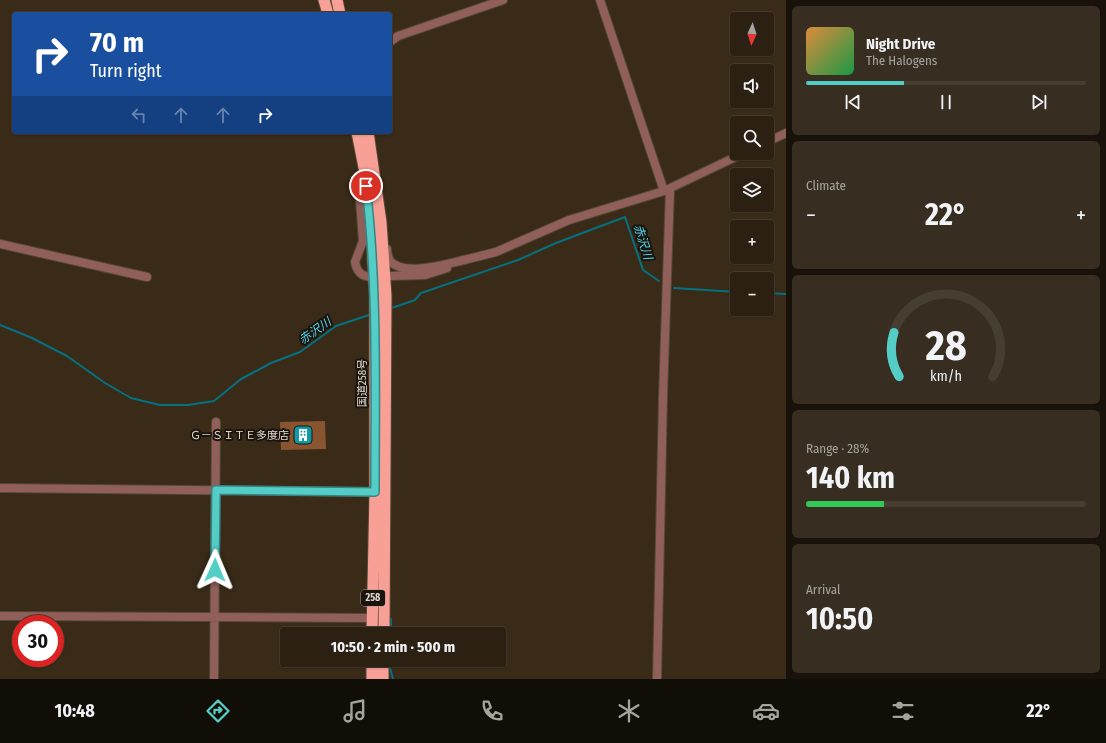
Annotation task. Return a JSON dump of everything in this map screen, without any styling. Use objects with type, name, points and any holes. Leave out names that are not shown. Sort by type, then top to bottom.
[{"type":"highway","points":[[324,0],[327,12]]},
{"type":"highway","points":[[337,0],[340,12]]},
{"type":"highway","name":"国道258号","points":[[357,134],[365,173],[380,296],[386,317],[380,492],[372,627]]},
{"type":"highway","name":"国道258号","points":[[368,134],[381,222],[380,296],[374,318],[384,627]]},
{"type":"highway","points":[[372,667],[372,679]]},
{"type":"highway","points":[[383,667],[383,679]]},
{"type":"street","points":[[392,40],[398,36],[503,0]]},
{"type":"street","points":[[600,0],[667,190],[658,679]]},
{"type":"street","points":[[774,139],[786,133]]},
{"type":"street","points":[[381,222],[388,258],[396,266],[402,268],[424,268],[496,252],[569,220],[667,190],[730,160]]},
{"type":"street","points":[[365,173],[359,187],[363,241],[355,262],[359,272],[364,276],[371,276]]},
{"type":"street","points":[[0,244],[147,277]]},
{"type":"street","points":[[389,276],[425,275],[464,260]]},
{"type":"street","points":[[214,679],[216,422]]},
{"type":"street","points":[[0,488],[380,492]]},
{"type":"street","points":[[0,616],[373,618]]},
{"type":"building","name":"Ｇ－ＳＩＴＥ多度店","points":[[325,421],[326,449],[281,450],[280,422]]},
{"type":"waterway","name":"赤沢川","points":[[389,309],[415,300],[421,293],[518,260],[556,243],[625,217],[643,270],[659,281]]},
{"type":"waterway","name":"赤沢川","points":[[674,288],[730,292]]},
{"type":"waterway","name":"赤沢川","points":[[774,293],[786,294]]},
{"type":"waterway","name":"赤沢川","points":[[0,325],[32,338],[67,356],[105,383],[131,398],[160,405],[188,405],[214,401],[241,379],[271,363],[300,352],[336,326],[372,314]]},
{"type":"waterway","points":[[391,619],[391,627]]},
{"type":"waterway","points":[[390,667],[393,679]]},
{"type":"place","name":"Ｇ－ＳＩＴＥ多度店","points":[[303,435]]},
{"type":"route","points":[[215,570],[216,490],[375,492],[375,297],[371,222],[366,186]]}]
